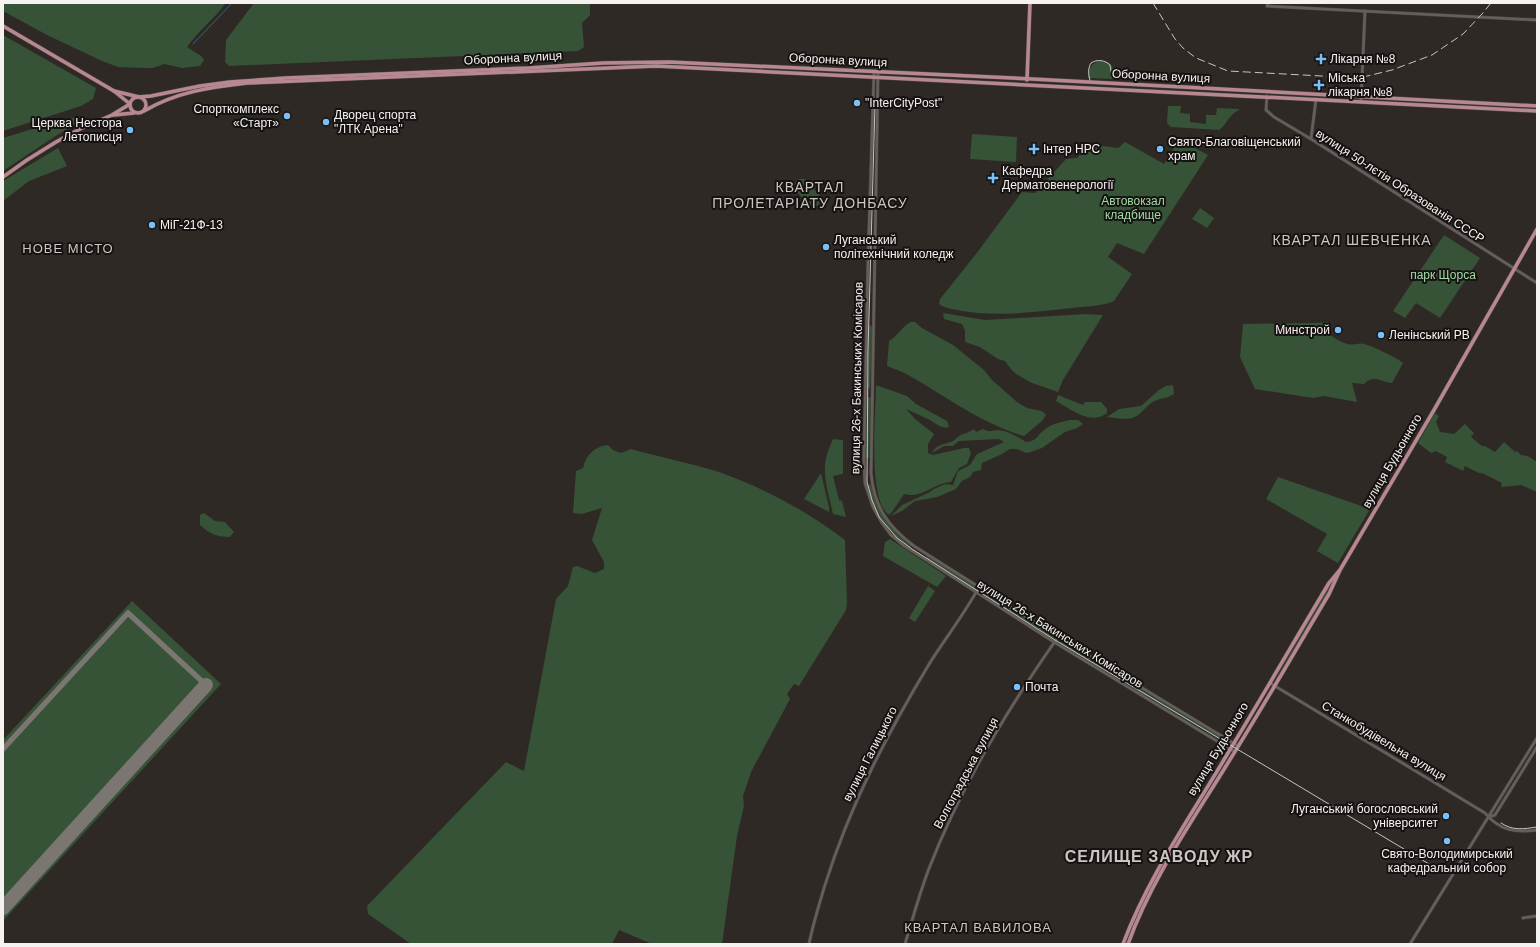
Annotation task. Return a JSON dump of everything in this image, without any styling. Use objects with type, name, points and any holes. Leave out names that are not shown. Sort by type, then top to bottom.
[{"type":"main road","points":[[1027,85],[1030,3]]},
{"type":"main road","points":[[3,26],[114,91],[130,104],[131,111],[134,113]]},
{"type":"main road","name":"Оборонна вулиця","points":[[114,91],[139,97],[157,96],[200,86],[258,80],[529,68],[603,63],[687,62],[1027,85],[1316,99],[1361,99],[1537,106]]},
{"type":"main road","name":"Оборонна вулиця","points":[[144,111],[159,102],[205,88],[280,81],[656,66],[1027,79],[1537,110]]},
{"type":"main road","points":[[3,177],[56,142],[80,129],[112,115],[130,104],[134,98],[139,97],[146,102],[144,111],[140,114],[134,113],[112,115]]},
{"type":"main road","name":"вулиця Будьонного","points":[[1128,944],[1154,884],[1329,594],[1340,570],[1461,363],[1537,229]]},
{"type":"main road","name":"вулиця Будьонного","points":[[1123,944],[1134,915],[1150,881],[1231,749],[1329,583],[1340,570]]},
{"type":"street","points":[[1267,5],[1537,20]]},
{"type":"street","points":[[1361,99],[1365,11]]},
{"type":"street","name":"вулиця 26-х Бакинських Комісаров","points":[[876,74],[873,107],[864,459],[865,483],[873,507],[882,523],[894,538],[911,551],[1054,642],[1235,752]]},
{"type":"street","name":"вулиця 26-х Бакинських Комісаров","points":[[876,74],[878,108],[871,460],[872,482],[878,503],[888,522],[897,532],[914,546],[1058,637],[1238,746]]},
{"type":"street","name":"вулиця 50-лєтія Образованія СССР","points":[[1267,96],[1266,108],[1274,117],[1311,138],[1537,283]]},
{"type":"street","points":[[1311,138],[1316,99]]},
{"type":"street","points":[[873,107],[878,108]]},
{"type":"street","points":[[864,459],[871,460]]},
{"type":"street","points":[[865,483],[872,482]]},
{"type":"street","points":[[911,551],[914,546]]},
{"type":"street","points":[[922,558],[926,553]]},
{"type":"street","name":"вулиця Галицького","points":[[809,944],[812,927],[843,832],[861,790],[903,708],[932,659],[979,587]]},
{"type":"street","name":"Волгоградська вулиця","points":[[905,944],[930,866],[968,783],[1025,685],[1058,637]]},
{"type":"street","points":[[1125,684],[1128,679]]},
{"type":"street","name":"Станкобудівельна вулиця","points":[[1270,683],[1485,813],[1488,817],[1506,829],[1521,832],[1537,830]]},
{"type":"street","points":[[1410,944],[1537,738]]},
{"type":"street","points":[[1488,817],[1495,815],[1537,747]]},
{"type":"street","points":[[1523,918],[1537,916]]},
{"type":"green space","points":[[3,3],[226,3],[187,47],[201,56],[204,60],[200,66],[182,68],[164,64],[153,68],[144,68],[118,67],[102,61],[47,35],[3,11]]},
{"type":"green space","points":[[254,3],[590,3],[590,15],[582,23],[584,47],[578,51],[229,66],[225,62],[226,40]]},
{"type":"green space","points":[[3,35],[96,88],[93,99],[81,106],[3,131]]},
{"type":"green space","points":[[1099,61],[1107,62],[1111,65],[1113,79],[1088,78],[1090,67]]},
{"type":"green space","points":[[1168,106],[1181,106],[1180,113],[1190,114],[1190,122],[1206,124],[1206,115],[1216,115],[1217,108],[1239,110],[1232,115],[1219,130],[1171,127],[1167,123]]},
{"type":"green space","points":[[77,116],[80,122],[54,137],[3,171],[3,138],[52,123],[55,125]]},
{"type":"green space","points":[[972,134],[1017,137],[1016,162],[970,159]]},
{"type":"green space","name":"Автовокзал кладбище","points":[[1179,140],[1208,155],[1144,254],[1117,243],[1108,257],[1132,274],[1114,301],[1093,306],[1003,314],[962,311],[947,308],[939,304],[940,299],[976,254],[1022,192],[1035,193],[1066,159],[1077,158],[1088,144],[1118,148],[1125,142],[1164,164]]},
{"type":"green space","points":[[58,148],[67,166],[29,181],[3,201],[3,181]]},
{"type":"green space","points":[[799,179],[805,179],[822,198],[818,206],[812,208],[794,189],[794,184]]},
{"type":"green space","points":[[1200,208],[1214,218],[1207,228],[1192,219]]},
{"type":"green space","name":"парк Щорса","points":[[1444,235],[1480,258],[1440,318],[1416,303],[1405,318],[1393,311]]},
{"type":"green space","points":[[943,313],[985,320],[1086,314],[1103,315],[1063,380],[1058,392],[1032,383],[1016,374],[1005,361],[998,359],[980,347],[965,342],[965,331],[962,324],[944,319]]},
{"type":"green space","points":[[911,322],[915,322],[922,328],[953,345],[984,370],[992,380],[1017,402],[1027,408],[1042,411],[1046,415],[1042,421],[1024,436],[1009,431],[968,411],[908,375],[887,366],[889,341]]},
{"type":"green space","points":[[1328,322],[1328,334],[1343,343],[1368,345],[1385,352],[1403,363],[1392,383],[1371,379],[1364,384],[1352,383],[1357,402],[1324,396],[1313,398],[1255,389],[1240,357],[1243,324]]},
{"type":"green space","points":[[870,325],[873,327],[870,389],[868,388]]},
{"type":"green space","points":[[876,385],[907,396],[916,404],[947,421],[949,426],[947,428],[939,426],[930,420],[906,409],[915,419],[934,434],[928,444],[928,453],[933,455],[969,448],[971,453],[967,464],[959,468],[951,482],[939,485],[922,493],[911,495],[904,494],[889,515],[882,506],[875,474],[874,434]]},
{"type":"green space","points":[[1173,385],[1174,394],[1154,401],[1134,418],[1126,419],[1107,417],[1119,409],[1141,406],[1159,390],[1166,386]]},
{"type":"green space","points":[[1058,395],[1083,405],[1085,402],[1101,402],[1107,409],[1107,413],[1101,417],[1094,418],[1081,415],[1056,401]]},
{"type":"green space","points":[[867,398],[871,398],[869,458],[866,458]]},
{"type":"green space","points":[[1435,413],[1439,416],[1436,422],[1440,432],[1454,434],[1465,424],[1474,433],[1471,437],[1482,446],[1485,446],[1495,452],[1504,442],[1515,452],[1517,451],[1521,455],[1528,456],[1537,462],[1537,492],[1521,485],[1501,487],[1502,483],[1482,473],[1465,466],[1463,471],[1445,462],[1447,457],[1436,451],[1431,453],[1418,443]]},
{"type":"green space","points":[[1070,420],[1078,420],[1083,424],[1077,428],[1065,432],[1042,448],[1031,452],[1026,453],[1017,449],[1010,449],[982,463],[981,470],[973,472],[970,477],[962,481],[956,489],[937,497],[915,501],[902,511],[891,516],[902,505],[934,489],[945,484],[953,485],[958,471],[970,465],[977,454],[1004,442],[999,439],[959,441],[953,446],[944,446],[932,453],[940,445],[952,442],[959,436],[974,429],[976,432],[983,429],[989,431],[999,430],[1013,434],[1026,442],[1035,439],[1049,426]]},
{"type":"green space","points":[[833,439],[843,440],[843,474],[833,476],[839,500],[842,501],[846,517],[833,514],[826,484],[826,460]]},
{"type":"green space","points":[[608,445],[613,450],[621,453],[631,449],[719,472],[736,478],[785,501],[816,519],[845,540],[846,610],[799,686],[794,684],[787,694],[790,699],[751,772],[743,796],[744,806],[737,836],[722,944],[652,944],[619,930],[612,944],[411,944],[368,914],[367,906],[506,762],[524,771],[556,599],[568,586],[573,567],[577,566],[595,573],[604,569],[604,562],[592,540],[602,508],[582,514],[573,513],[576,471],[583,468],[586,459],[595,449]]},
{"type":"green space","points":[[821,473],[829,507],[829,512],[804,499]]},
{"type":"green space","points":[[1278,477],[1370,509],[1338,563],[1317,551],[1327,534],[1266,499]]},
{"type":"green space","points":[[867,484],[871,485],[877,503],[891,527],[911,546],[910,549],[888,529],[876,512]]},
{"type":"green space","points":[[204,513],[215,521],[225,522],[234,532],[230,537],[225,537],[217,536],[207,531],[200,525],[200,515]]},
{"type":"green space","points":[[890,539],[946,576],[937,587],[883,556],[885,542]]},
{"type":"green space","points":[[927,556],[978,588],[975,591],[925,558]]},
{"type":"green space","points":[[1336,575],[1329,590],[1273,683]]},
{"type":"green space","points":[[928,586],[935,591],[915,622],[909,618]]},
{"type":"green space","points":[[979,590],[1054,636],[1054,639],[1052,640],[979,593]]},
{"type":"green space","points":[[132,601],[221,684],[3,921],[3,740]]},
{"type":"green space","points":[[1060,641],[1126,680],[1125,682],[1124,683],[1060,644]]},
{"type":"green space","points":[[1128,682],[1231,743],[1231,746],[1127,685]]},
{"type":"waterway","points":[[193,44],[232,3]]},
{"type":"taxiway","points":[[3,749],[128,613],[206,685]]},
{"type":"runway","points":[[3,908],[206,685]]},
{"type":"tram line","points":[[1090,80],[1090,65],[1091,63],[1098,61],[1106,62],[1110,65],[1112,77]]},
{"type":"tram line","points":[[875,105],[868,351],[867,482],[879,517],[897,538],[912,549],[1055,640],[1444,873]]},
{"type":"tram line","points":[[1501,823],[1505,826],[1514,828],[1523,829],[1537,827]]},
{"type":"railway","points":[[1153,3],[1175,39],[1183,48],[1196,58],[1228,71],[1359,78],[1392,70],[1432,55],[1463,34],[1491,3]]},
{"type":"place","name":"Лікарня №8","points":[[1321,59]]},
{"type":"place","name":"Міська лікарня №8","points":[[1319,85]]},
{"type":"place","name":"\"InterCityPost\"","points":[[857,103]]},
{"type":"place","name":"Спорткомплекс «Старт»","points":[[287,116]]},
{"type":"place","name":"Дворец спорта \"ЛТК Арена\"","points":[[326,122]]},
{"type":"place","name":"Церква Нестора Летописця","points":[[130,130]]},
{"type":"place","name":"Інтер НРС","points":[[1034,149]]},
{"type":"place","name":"Свято-Благовіщенський храм","points":[[1160,149]]},
{"type":"place","name":"Кафедра Дерматовенерології","points":[[993,178]]},
{"type":"place","name":"МіГ-21Ф-13","points":[[152,225]]},
{"type":"place","name":"Луганський політехнічний коледж","points":[[826,247]]},
{"type":"place","name":"Минстрой","points":[[1338,330]]},
{"type":"place","name":"Ленінський РВ","points":[[1381,335]]},
{"type":"place","name":"Почта","points":[[1017,687]]},
{"type":"place","name":"Луганський богословський університет","points":[[1446,816]]},
{"type":"place","name":"Свято-Володимирський кафедральний собор","points":[[1447,841]]},
{"type":"district","name":"КВАРТАЛ ПРОЛЕТАРІАТУ ДОНБАСУ","points":[[810,196]]},
{"type":"district","name":"КВАРТАЛ ШЕВЧЕНКА","points":[[1352,240]]},
{"type":"district","name":"НОВЕ МІСТО","points":[[68,248]]},
{"type":"district","name":"СЕЛИЩЕ ЗАВОДУ ЖР","points":[[1159,856]]},
{"type":"district","name":"КВАРТАЛ ВАВИЛОВА","points":[[978,927]]}]
